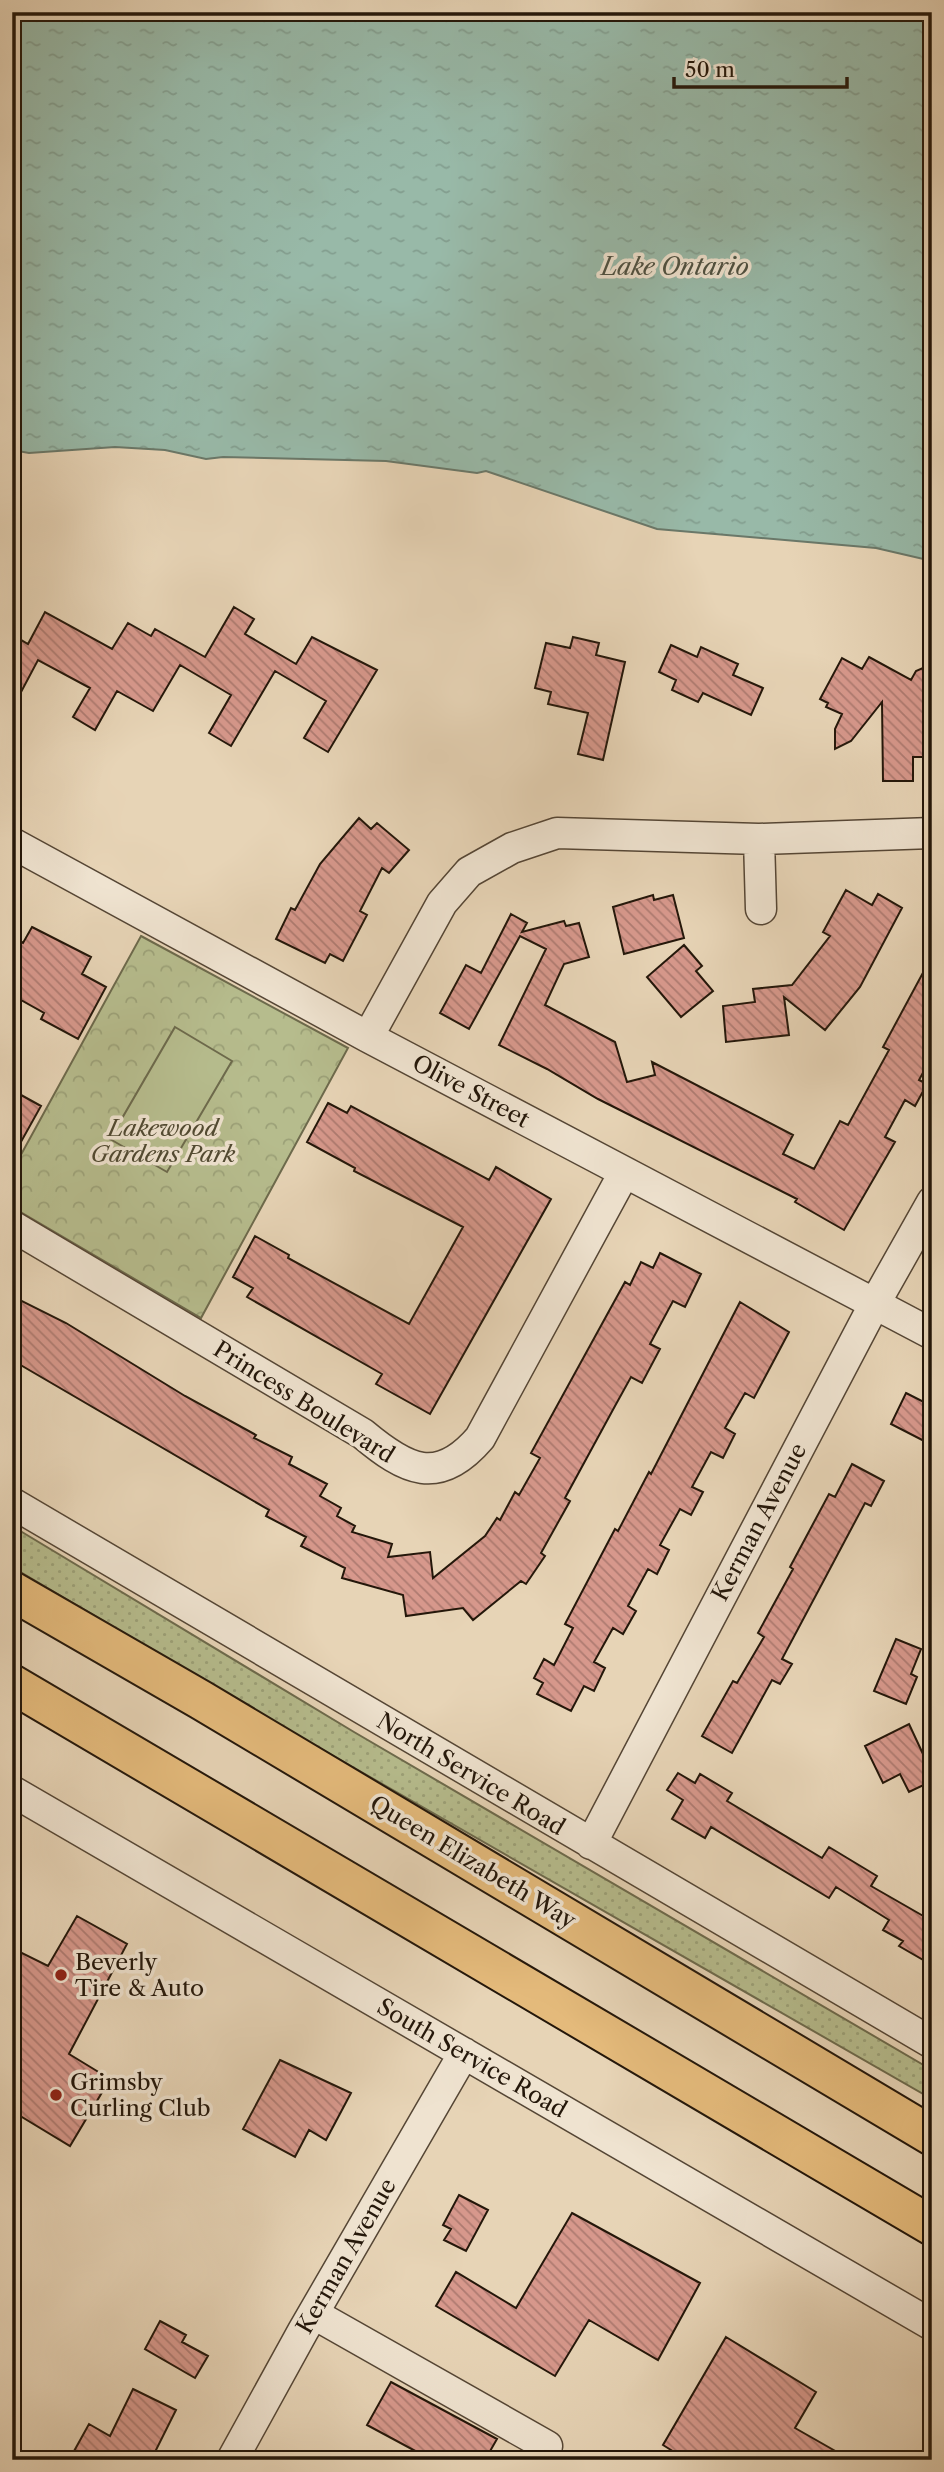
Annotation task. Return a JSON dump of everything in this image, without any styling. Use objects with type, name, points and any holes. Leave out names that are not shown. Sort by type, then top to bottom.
[{"type":"highway","name":"Queen Elizabeth Way","points":[[12,1591],[213,1707],[932,2136]]},
{"type":"highway","points":[[12,1684],[932,2226]]},
{"type":"street","points":[[368,1037],[442,903],[469,872],[512,848],[556,833],[759,839],[932,833]]},
{"type":"street","points":[[759,839],[761,909]]},
{"type":"street","name":"Olive Street","points":[[12,843],[368,1037],[932,1334]]},
{"type":"street","name":"Princess Boulevard","points":[[12,1226],[363,1434],[391,1457],[426,1470],[440,1468],[465,1457],[481,1438],[624,1172]]},
{"type":"street","name":"Kerman Avenue","points":[[591,1844],[874,1305],[932,1202]]},
{"type":"street","name":"North Service Road","points":[[12,1503],[932,2043]]},
{"type":"street","name":"South Service Road","points":[[12,1791],[932,2325]]},
{"type":"street","name":"Kerman Avenue","points":[[232,2460],[464,2053]]},
{"type":"street","points":[[314,2314],[547,2446]]},
{"type":"green space","name":"Lakewood Gardens Park","points":[[141,936],[348,1048],[201,1318],[12,1207],[12,1171]]},
{"type":"green space","points":[[175,1027],[232,1061],[167,1172],[110,1139]]},
{"type":"green space","points":[[12,1526],[354,1732],[932,2070],[932,2099],[288,1730],[12,1567]]},
{"type":"water","name":"Lake Ontario","points":[[12,12],[932,12],[932,561],[876,548],[657,529],[486,471],[477,473],[386,461],[223,457],[206,459],[165,450],[115,447],[29,453],[12,450]]},
{"type":"building","points":[[234,607],[254,619],[245,634],[296,664],[312,637],[377,670],[328,752],[304,738],[326,701],[275,671],[231,746],[209,733],[231,695],[180,665],[153,711],[117,691],[95,730],[73,717],[90,688],[38,660],[12,709],[12,657],[21,640],[28,644],[45,612],[112,649],[128,623],[151,636],[155,629],[205,657]]},
{"type":"building","points":[[573,637],[599,643],[596,655],[625,662],[603,760],[578,754],[588,713],[548,704],[551,692],[535,688],[546,643],[570,648]]},
{"type":"building","points":[[671,645],[697,657],[701,647],[738,664],[733,675],[763,688],[751,715],[703,693],[698,702],[672,690],[676,680],[659,672]]},
{"type":"building","points":[[869,657],[911,680],[916,671],[932,664],[928,757],[913,757],[913,781],[883,781],[882,702],[851,741],[835,749],[835,729],[842,714],[826,707],[828,703],[820,699],[842,658],[862,669]]},
{"type":"building","points":[[359,818],[371,829],[377,823],[409,850],[389,873],[382,868],[360,911],[367,915],[343,961],[330,954],[325,963],[276,939],[291,908],[295,910],[320,864]]},
{"type":"building","points":[[846,890],[872,905],[878,894],[902,908],[860,987],[825,1030],[784,997],[789,1035],[726,1042],[723,1006],[755,1002],[753,989],[792,985],[830,936],[823,932]]},
{"type":"building","points":[[653,895],[654,900],[673,895],[684,938],[624,954],[613,907]]},
{"type":"building","points":[[511,914],[527,923],[522,932],[564,921],[566,926],[579,923],[589,957],[564,964],[545,1005],[615,1042],[627,1082],[655,1075],[652,1062],[793,1135],[783,1154],[814,1169],[840,1121],[848,1125],[889,1050],[883,1047],[932,956],[932,1056],[919,1080],[927,1084],[915,1106],[905,1100],[885,1137],[895,1142],[844,1230],[795,1202],[797,1199],[598,1099],[499,1045],[546,949],[520,936],[469,1029],[440,1013],[466,965],[481,973]]},
{"type":"building","points":[[32,927],[91,957],[82,974],[106,987],[78,1039],[41,1019],[44,1013],[12,995],[12,937],[23,943]]},
{"type":"building","points":[[684,945],[702,966],[696,971],[713,991],[681,1017],[647,977]]},
{"type":"building","points":[[12,1090],[41,1106],[12,1158]]},
{"type":"building","points":[[328,1103],[347,1113],[351,1106],[489,1180],[496,1167],[551,1199],[430,1414],[376,1384],[382,1374],[247,1297],[253,1288],[233,1277],[255,1236],[289,1255],[288,1258],[409,1324],[463,1227],[354,1171],[355,1168],[307,1142]]},
{"type":"building","points":[[660,1253],[701,1274],[685,1307],[673,1301],[650,1344],[660,1349],[642,1383],[631,1377],[565,1498],[570,1501],[541,1553],[545,1556],[526,1584],[521,1581],[473,1620],[463,1608],[406,1616],[403,1595],[342,1578],[345,1568],[301,1546],[306,1537],[266,1516],[269,1510],[12,1360],[12,1296],[66,1323],[185,1396],[256,1435],[254,1438],[292,1457],[289,1464],[327,1484],[320,1496],[341,1508],[337,1516],[355,1526],[352,1532],[392,1544],[388,1557],[430,1552],[433,1578],[485,1536],[497,1518],[500,1520],[515,1492],[519,1495],[540,1458],[531,1453],[625,1282],[630,1285],[641,1262],[653,1268]]},
{"type":"building","points":[[740,1302],[789,1332],[754,1398],[745,1393],[725,1428],[735,1434],[723,1458],[711,1452],[692,1487],[703,1492],[691,1515],[680,1509],[660,1545],[669,1550],[657,1574],[648,1569],[628,1606],[636,1611],[623,1634],[613,1628],[594,1662],[605,1668],[594,1691],[584,1686],[571,1711],[537,1694],[543,1683],[534,1678],[544,1659],[554,1665],[573,1628],[565,1624],[615,1529],[618,1531],[649,1472],[651,1474]]},
{"type":"building","points":[[906,1393],[932,1406],[932,1445],[891,1424]]},
{"type":"building","points":[[852,1464],[884,1481],[871,1506],[865,1503],[782,1659],[792,1664],[780,1684],[772,1680],[732,1753],[702,1736],[733,1681],[737,1683],[764,1637],[758,1633],[793,1569],[790,1567],[829,1494],[835,1497]]},
{"type":"building","points":[[896,1639],[921,1649],[911,1674],[917,1677],[906,1704],[874,1691]]},
{"type":"building","points":[[909,1724],[923,1754],[932,1749],[932,1781],[909,1792],[900,1774],[883,1783],[865,1746]]},
{"type":"building","points":[[678,1773],[695,1783],[700,1774],[732,1793],[727,1801],[822,1858],[829,1847],[877,1876],[871,1886],[932,1921],[932,1965],[899,1946],[903,1941],[883,1930],[889,1920],[836,1887],[829,1898],[711,1827],[705,1838],[672,1819],[683,1800],[667,1790]]},
{"type":"building","points":[[77,1916],[127,1944],[69,2054],[110,2079],[70,2146],[12,2111],[12,1948],[48,1966]]},
{"type":"building","points":[[280,2060],[351,2093],[326,2140],[309,2130],[295,2157],[243,2129]]},
{"type":"building","points":[[459,2195],[488,2210],[466,2251],[444,2240],[451,2229],[443,2225]]},
{"type":"building","points":[[572,2213],[700,2283],[658,2360],[589,2320],[555,2376],[436,2306],[456,2272],[516,2308]]},
{"type":"building","points":[[160,2321],[186,2335],[182,2342],[208,2356],[195,2378],[145,2349]]},
{"type":"building","points":[[726,2337],[816,2392],[795,2428],[851,2460],[687,2460],[663,2445]]},
{"type":"building","points":[[391,2382],[497,2439],[485,2460],[432,2460],[367,2425]]},
{"type":"building","points":[[133,2389],[176,2410],[151,2460],[85,2460],[73,2453],[89,2424],[110,2436]]},
{"type":"place","name":"Beverly Tire & Auto","points":[[61,1975]]},
{"type":"place","name":"Grimsby Curling Club","points":[[56,2095]]}]
